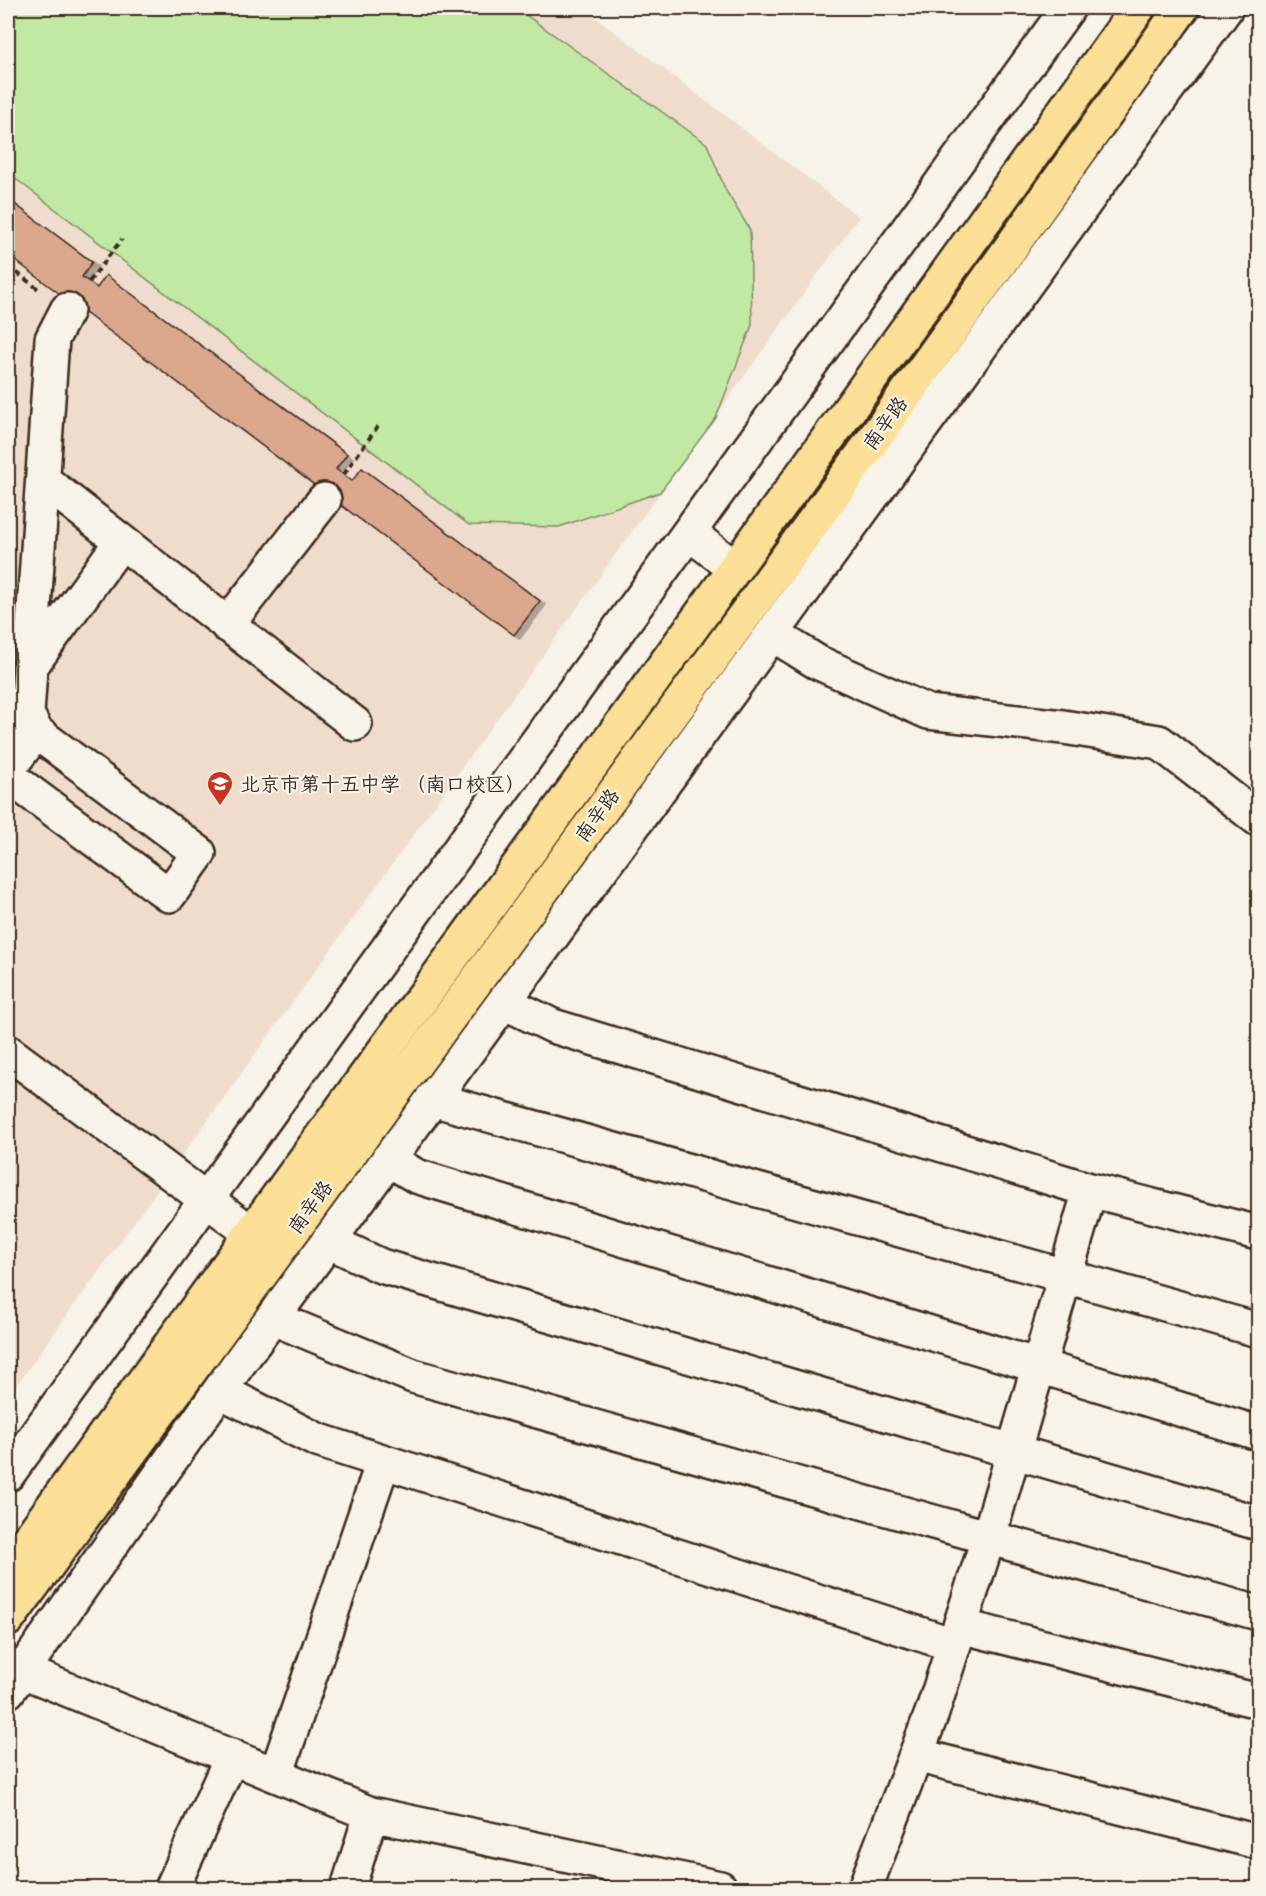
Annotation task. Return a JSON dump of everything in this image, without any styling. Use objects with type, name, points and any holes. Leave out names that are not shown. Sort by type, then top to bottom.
[{"type":"main road","name":"南辛路","points":[[8,1619],[264,1243],[735,568],[1138,8]]},
{"type":"main road","name":"南辛路","points":[[12,1552],[264,1243],[347,1157],[868,447],[1182,8]]},
{"type":"street","points":[[8,1474],[205,1198],[1068,8]]},
{"type":"street","points":[[720,1888],[371,1814],[232,1756],[12,1675],[716,712],[1226,8]]},
{"type":"street","points":[[8,776],[168,895],[199,853],[36,732],[27,714],[52,339],[67,310]]},
{"type":"street","points":[[43,480],[355,724]]},
{"type":"street","points":[[227,625],[324,500]]},
{"type":"street","points":[[688,533],[735,568]]},
{"type":"street","points":[[30,667],[121,542]]},
{"type":"street","points":[[772,634],[817,662],[928,712],[1063,727],[1159,742],[1258,819]]},
{"type":"street","points":[[690,690],[716,712]]},
{"type":"street","points":[[8,769],[36,732]]},
{"type":"street","points":[[504,1002],[553,1026],[1090,1190],[1258,1233]]},
{"type":"street","points":[[8,1052],[264,1243]]},
{"type":"street","points":[[432,1099],[1258,1330]]},
{"type":"street","points":[[347,1157],[380,1170],[416,1176],[1258,1433]]},
{"type":"street","points":[[865,1888],[916,1755],[989,1536],[1090,1190]]},
{"type":"street","points":[[328,1241],[381,1266],[1258,1523]]},
{"type":"street","points":[[273,1318],[413,1376],[1258,1612]]},
{"type":"street","points":[[220,1391],[317,1440],[383,1462],[957,1635],[1258,1701]]},
{"type":"street","points":[[276,1775],[383,1462]]},
{"type":"street","points":[[916,1755],[1258,1842]]},
{"type":"street","points":[[172,1888],[232,1756]]},
{"type":"street","points":[[348,1888],[371,1814]]},
{"type":"path","points":[[88,282],[122,239]]},
{"type":"path","points":[[8,266],[67,310]]},
{"type":"path","points":[[344,474],[378,426]]},
{"type":"shaded area","name":"北京市第十五中学 （南口校区）","points":[[8,8],[583,8],[859,217],[8,1397]]},
{"type":"green space","points":[[8,8],[516,8],[707,144],[726,191],[750,230],[752,325],[716,418],[660,492],[559,527],[469,525],[8,173]]},
{"type":"building","points":[[8,199],[92,262],[82,277],[97,288],[106,275],[347,454],[336,469],[352,481],[362,468],[540,601],[514,635],[8,255]]},
{"type":"place","name":"北京市第十五中学 （南口校区）","points":[[220,807]]}]
